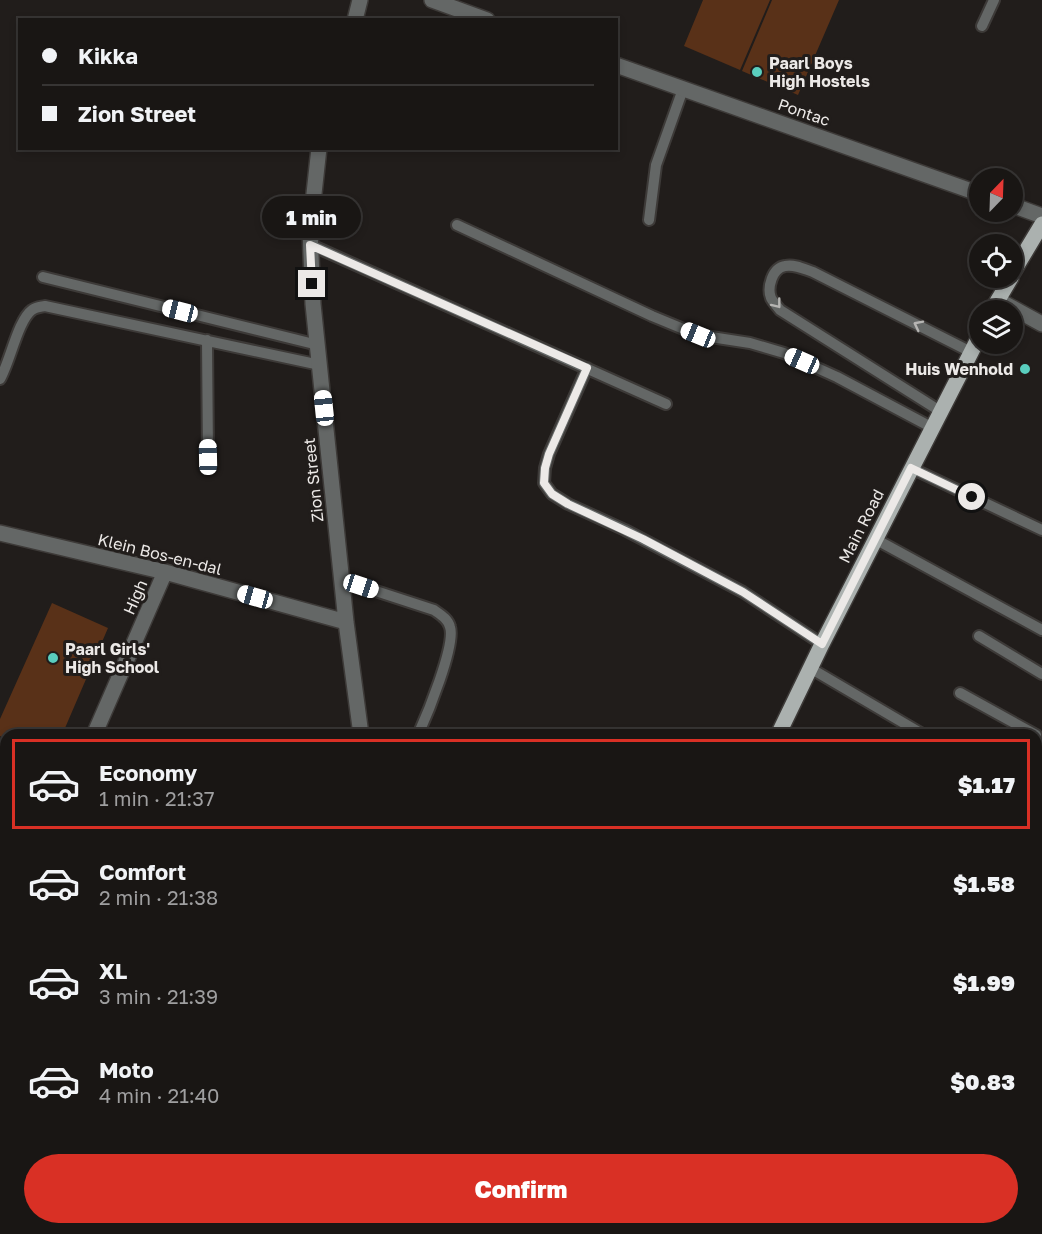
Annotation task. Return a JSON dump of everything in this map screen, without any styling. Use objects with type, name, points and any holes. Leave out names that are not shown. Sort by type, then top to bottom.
[{"type":"main road","points":[[1023,257],[1042,224]]},
{"type":"main road","name":"Main Road","points":[[781,729],[931,427],[970,354]]},
{"type":"street","points":[[356,18],[360,0]]},
{"type":"street","points":[[432,0],[482,18]]},
{"type":"street","name":"Pontac","points":[[618,66],[969,190]]},
{"type":"street","name":"Zion Street","points":[[320,150],[310,245],[346,622],[361,729]]},
{"type":"street","points":[[1023,209],[1042,216]]},
{"type":"street","points":[[1023,316],[1042,324]]},
{"type":"street","name":"Klein Bos-en-dal","points":[[0,532],[165,572],[346,622]]},
{"type":"street","name":"High","points":[[97,729],[165,572]]},
{"type":"lane","points":[[982,26],[994,0]]},
{"type":"lane","points":[[649,220],[656,165],[683,89]]},
{"type":"lane","points":[[457,225],[652,316],[698,335],[750,343],[784,353],[837,377],[931,427]]},
{"type":"lane","points":[[310,245],[666,404]]},
{"type":"lane","points":[[940,411],[780,310],[772,299],[771,281],[780,267],[786,265],[813,272],[969,351]]},
{"type":"lane","points":[[43,277],[318,345]]},
{"type":"lane","points":[[0,379],[27,315],[36,308],[45,306],[320,365]]},
{"type":"lane","points":[[207,340],[208,457]]},
{"type":"lane","points":[[587,368],[545,468],[544,483],[552,494],[743,592],[822,644]]},
{"type":"lane","points":[[911,468],[1042,530]]},
{"type":"lane","points":[[875,539],[1042,630]]},
{"type":"lane","points":[[342,580],[434,610],[444,616],[450,624],[452,642],[421,729]]},
{"type":"lane","points":[[979,636],[1042,674]]},
{"type":"lane","points":[[810,668],[914,729]]},
{"type":"lane","points":[[960,693],[1024,729]]},
{"type":"shaded area","points":[[703,0],[770,0],[740,70],[684,46]]},
{"type":"shaded area","points":[[772,0],[839,0],[798,95],[742,71]]},
{"type":"shaded area","points":[[52,603],[108,628],[65,729],[0,729],[0,719]]},
{"type":"place","name":"Paarl Boys High Hostels","points":[[757,72]]},
{"type":"place","name":"Huis Wenhold","points":[[1025,369]]},
{"type":"place","name":"Paarl Girls' High School","points":[[53,658]]},
{"type":"route","points":[[312,284],[310,245],[587,368],[545,468],[544,483],[552,494],[743,592],[822,644],[911,468],[972,497]]}]
